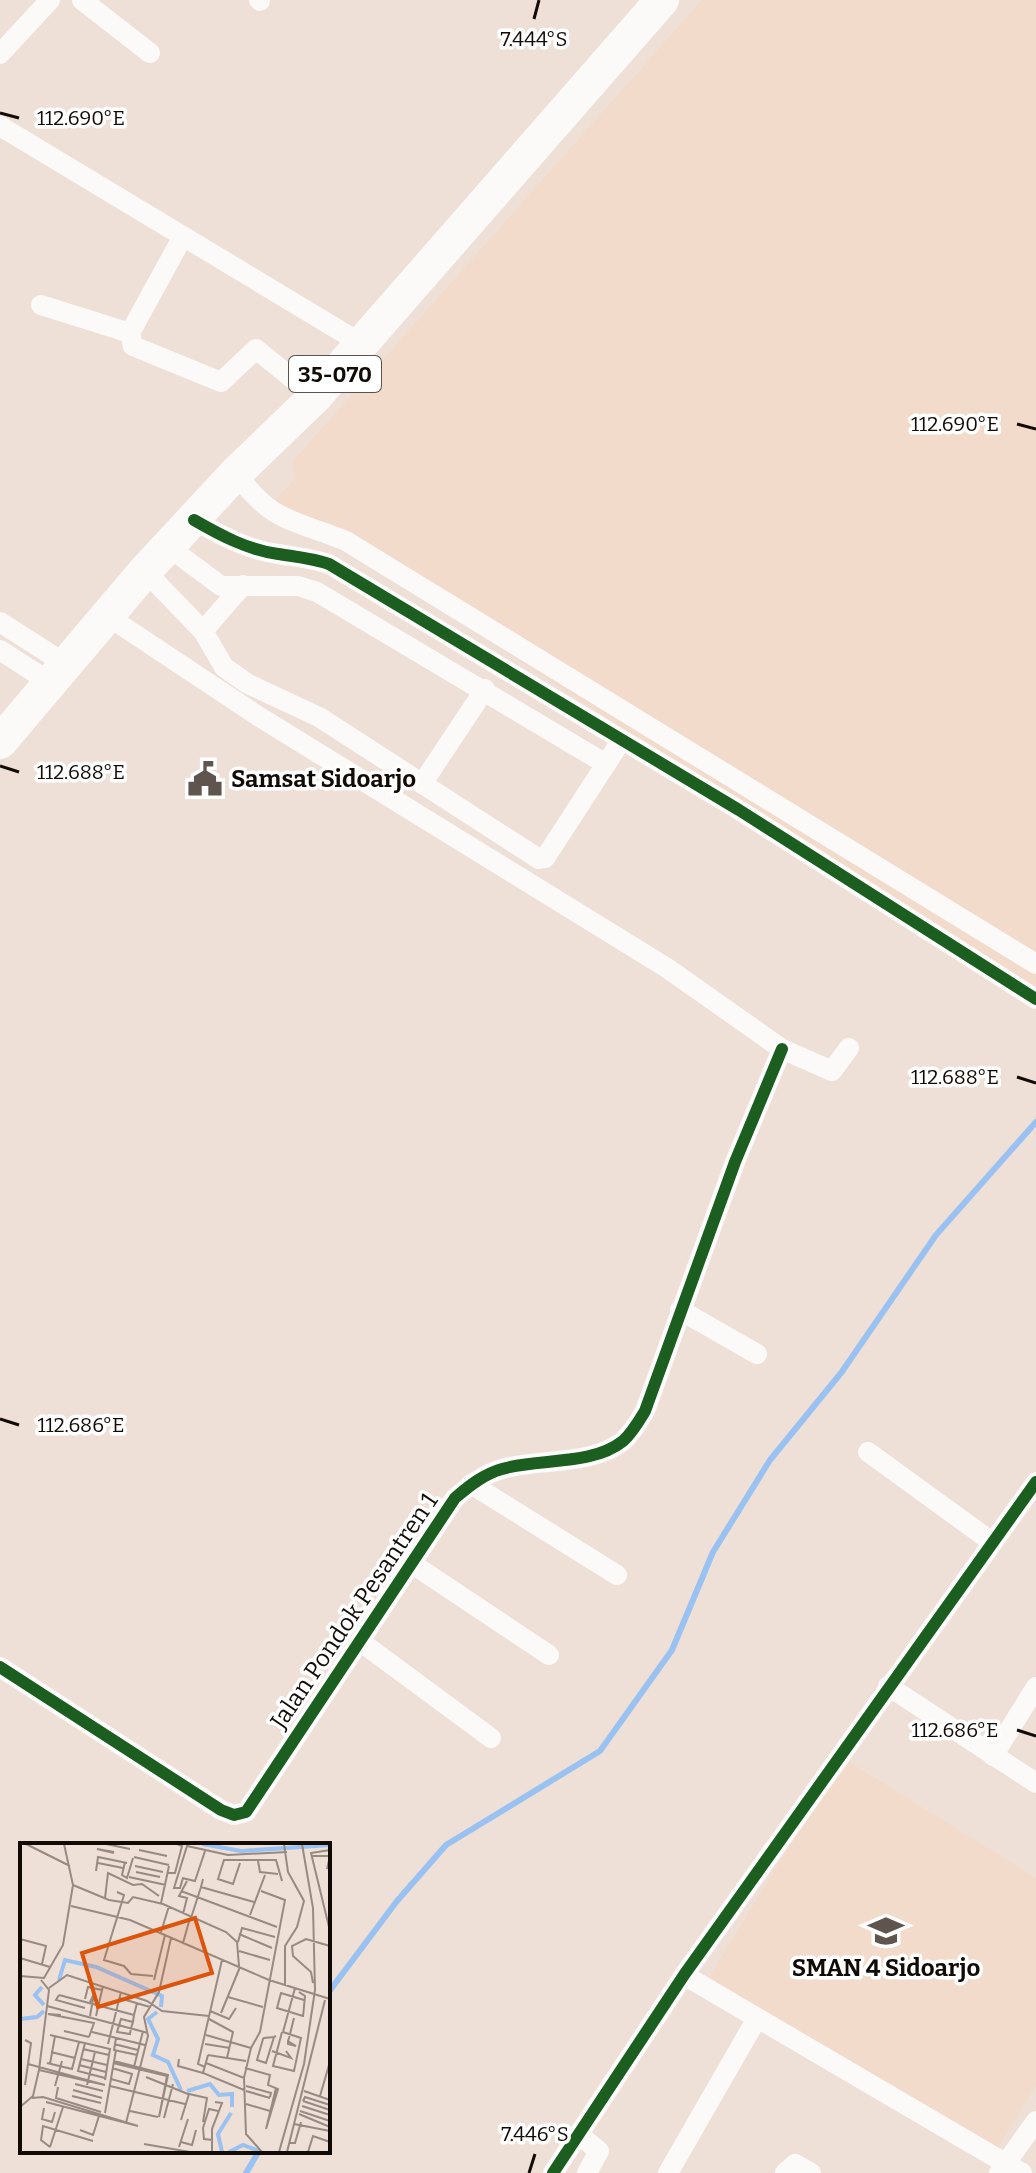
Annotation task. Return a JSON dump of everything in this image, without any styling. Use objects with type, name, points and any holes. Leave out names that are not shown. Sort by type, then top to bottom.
[{"type":"main road","name":"35-070","points":[[0,742],[56,672],[145,571],[170,548],[236,473],[315,397],[662,0]]},
{"type":"street","points":[[0,54],[50,0]]},
{"type":"street","points":[[82,0],[150,53]]},
{"type":"street","points":[[0,126],[362,344]]},
{"type":"street","points":[[182,238],[130,333],[133,346],[213,381],[227,380],[256,349],[315,397]]},
{"type":"street","points":[[41,305],[130,333]]},
{"type":"street","points":[[236,473],[267,510],[291,523],[346,541],[1036,964]]},
{"type":"street","points":[[194,520],[249,547],[277,554],[304,555],[329,564],[1032,988]]},
{"type":"street","points":[[170,548],[215,584],[298,586],[317,592],[485,689],[606,764]]},
{"type":"street","points":[[145,571],[203,631],[224,667],[319,717],[529,855],[545,858],[606,764],[622,708]]},
{"type":"street","points":[[203,631],[243,585]]},
{"type":"street","points":[[106,615],[258,716],[667,968],[782,1049],[832,1071],[849,1048]]},
{"type":"street","points":[[0,622],[56,672]]},
{"type":"street","points":[[0,650],[56,672]]},
{"type":"street","points":[[422,784],[485,689]]},
{"type":"street","points":[[739,810],[752,789]]},
{"type":"street","name":"Jalan Pondok Pesantren 1","points":[[0,1667],[221,1810],[234,1815],[246,1812],[455,1498],[471,1484],[501,1469],[591,1454],[622,1442],[645,1411],[680,1310],[782,1049]]},
{"type":"street","points":[[680,1310],[757,1354]]},
{"type":"street","points":[[868,1452],[992,1542]]},
{"type":"street","points":[[553,2173],[684,1975],[1036,1482]]},
{"type":"street","points":[[471,1484],[617,1575]]},
{"type":"street","points":[[411,1563],[549,1655]]},
{"type":"street","points":[[361,1642],[491,1738]]},
{"type":"street","points":[[888,1686],[1036,1783]]},
{"type":"street","points":[[993,1756],[1036,1687]]},
{"type":"street","points":[[684,1975],[1009,2170],[1036,2121]]},
{"type":"street","points":[[668,2173],[756,2020]]},
{"type":"street","points":[[578,2134],[599,2151],[587,2173]]},
{"type":"street","points":[[785,2173],[795,2164],[811,2173]]},
{"type":"shaded area","points":[[702,0],[1036,0],[1036,998],[356,554],[267,510],[295,478],[292,462]]},
{"type":"shaded area","name":"SMAN 4 Sidoarjo","points":[[843,1758],[1036,1878],[1036,2086],[989,2162],[704,1985]]},
{"type":"waterway","points":[[330,1990],[397,1901],[446,1845],[600,1751],[672,1650],[713,1552],[770,1460],[841,1373],[936,1235],[1036,1122]]},
{"type":"waterway","points":[[246,2173],[258,2153]]},
{"type":"cycle path","points":[[194,520],[256,549],[329,564],[739,810],[1036,999]]},
{"type":"cycle path","points":[[0,1667],[221,1810],[234,1815],[246,1812],[455,1498],[495,1471],[581,1458],[610,1449],[623,1441],[635,1427],[645,1411],[735,1162],[782,1049]]},
{"type":"cycle path","points":[[553,2173],[684,1975],[1036,1482]]},
{"type":"place","name":"Samsat Sidoarjo","points":[[205,779]]},
{"type":"place","name":"SMAN 4 Sidoarjo","points":[[886,1931]]}]
